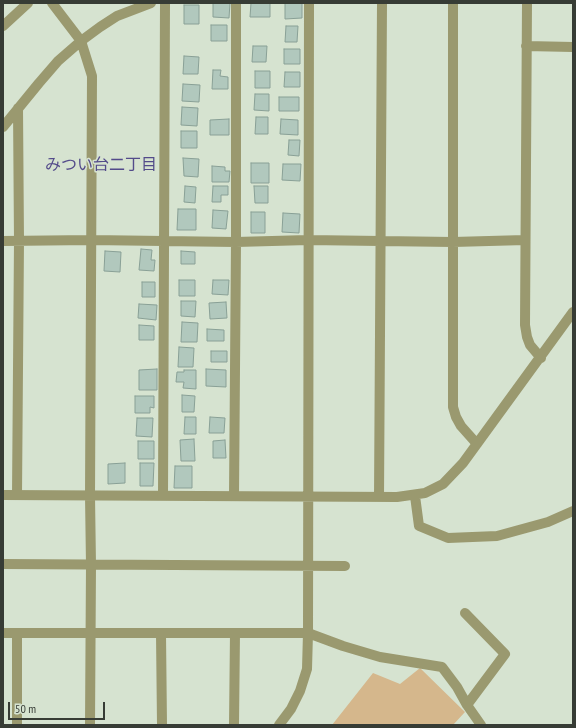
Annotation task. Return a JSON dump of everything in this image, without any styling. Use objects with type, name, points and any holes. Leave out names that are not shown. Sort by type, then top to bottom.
[{"type":"street","points":[[3,26],[28,3]]},
{"type":"street","points":[[52,3],[81,41],[92,76],[90,725]]},
{"type":"street","points":[[3,127],[58,61],[81,41],[117,16],[151,3]]},
{"type":"street","points":[[163,496],[165,3]]},
{"type":"street","points":[[234,496],[236,3]]},
{"type":"street","points":[[278,725],[291,709],[300,691],[306,669],[308,633],[308,3]]},
{"type":"street","points":[[379,497],[382,3]]},
{"type":"street","points":[[453,3],[453,408],[461,426],[478,444]]},
{"type":"street","points":[[527,3],[525,326],[530,345],[541,358]]},
{"type":"street","points":[[526,46],[573,47]]},
{"type":"street","points":[[17,495],[19,241],[18,108]]},
{"type":"street","points":[[3,241],[91,240],[236,242],[308,240],[453,242],[525,240]]},
{"type":"street","points":[[3,495],[379,497],[415,496],[434,490],[447,480],[478,444],[573,312]]},
{"type":"street","points":[[415,496],[419,526],[448,538],[498,536],[548,522],[573,511]]},
{"type":"street","points":[[3,564],[345,566]]},
{"type":"street","points":[[465,613],[505,654],[467,705]]},
{"type":"street","points":[[3,633],[308,633],[343,646],[380,656],[442,667],[457,686],[467,705],[481,725]]},
{"type":"street","points":[[234,725],[235,633]]},
{"type":"street","points":[[17,634],[17,725]]},
{"type":"street","points":[[161,634],[162,725]]},
{"type":"shaded area","points":[[420,668],[465,712],[453,725],[332,725],[373,673],[400,684]]},
{"type":"building","points":[[213,3],[230,3],[229,18],[213,17]]},
{"type":"building","points":[[251,3],[270,3],[270,17],[250,17]]},
{"type":"building","points":[[285,3],[302,3],[302,18],[285,19]]},
{"type":"building","points":[[184,5],[199,5],[199,24],[184,24]]},
{"type":"building","points":[[211,25],[227,25],[227,41],[211,41]]},
{"type":"building","points":[[286,26],[298,26],[297,42],[285,42]]},
{"type":"building","points":[[253,46],[267,46],[266,62],[252,62]]},
{"type":"building","points":[[284,49],[300,49],[300,64],[284,64]]},
{"type":"building","points":[[184,56],[199,57],[198,74],[183,74]]},
{"type":"building","points":[[213,70],[221,70],[220,76],[228,77],[228,89],[212,89]]},
{"type":"building","points":[[255,71],[270,71],[270,88],[255,88]]},
{"type":"building","points":[[285,72],[300,72],[300,87],[284,87]]},
{"type":"building","points":[[183,84],[200,85],[199,102],[182,101]]},
{"type":"building","points":[[255,94],[269,94],[269,111],[254,110]]},
{"type":"building","points":[[279,97],[299,97],[299,111],[279,111]]},
{"type":"building","points":[[182,107],[198,108],[197,126],[181,125]]},
{"type":"building","points":[[256,117],[268,117],[268,134],[255,134]]},
{"type":"building","points":[[229,119],[229,135],[210,135],[210,120]]},
{"type":"building","points":[[281,119],[298,120],[298,135],[280,134]]},
{"type":"building","points":[[181,131],[197,131],[197,148],[181,148]]},
{"type":"building","points":[[289,140],[300,140],[299,156],[288,155]]},
{"type":"building","points":[[183,158],[199,159],[198,177],[184,176]]},
{"type":"building","points":[[251,163],[269,163],[269,183],[251,183]]},
{"type":"building","points":[[283,164],[301,164],[300,181],[282,180]]},
{"type":"building","points":[[212,166],[225,167],[225,171],[230,171],[229,182],[212,182]]},
{"type":"building","points":[[185,186],[196,187],[195,203],[184,202]]},
{"type":"building","points":[[213,186],[228,186],[228,195],[221,195],[221,202],[212,202]]},
{"type":"building","points":[[254,186],[268,186],[268,203],[255,203]]},
{"type":"building","points":[[178,209],[196,209],[196,230],[177,230]]},
{"type":"building","points":[[213,210],[228,211],[226,229],[212,228]]},
{"type":"building","points":[[251,212],[265,212],[265,233],[251,233]]},
{"type":"building","points":[[283,213],[300,214],[299,233],[282,232]]},
{"type":"building","points":[[141,249],[152,250],[151,260],[155,260],[154,271],[139,270]]},
{"type":"building","points":[[105,251],[121,252],[120,272],[104,271]]},
{"type":"building","points":[[181,251],[195,252],[195,264],[181,264]]},
{"type":"building","points":[[179,280],[195,280],[195,296],[179,296]]},
{"type":"building","points":[[213,280],[229,280],[228,295],[212,294]]},
{"type":"building","points":[[142,282],[155,282],[155,297],[142,297]]},
{"type":"building","points":[[181,301],[196,301],[195,317],[181,316]]},
{"type":"building","points":[[226,302],[227,318],[210,319],[209,303]]},
{"type":"building","points":[[139,304],[157,305],[156,320],[138,318]]},
{"type":"building","points":[[182,322],[198,323],[197,342],[181,342]]},
{"type":"building","points":[[139,325],[154,326],[154,340],[139,340]]},
{"type":"building","points":[[207,329],[224,330],[224,341],[207,341]]},
{"type":"building","points":[[179,347],[194,348],[193,367],[178,367]]},
{"type":"building","points":[[211,351],[227,351],[227,362],[211,362]]},
{"type":"building","points":[[157,369],[157,390],[139,390],[139,370]]},
{"type":"building","points":[[206,369],[226,370],[226,387],[206,386]]},
{"type":"building","points":[[184,370],[196,370],[196,389],[183,388],[184,382],[176,382],[177,372],[184,372]]},
{"type":"building","points":[[182,395],[195,396],[194,412],[182,412]]},
{"type":"building","points":[[135,396],[154,396],[154,408],[150,407],[150,413],[135,413]]},
{"type":"building","points":[[185,417],[196,417],[196,434],[184,434]]},
{"type":"building","points":[[210,417],[225,418],[224,433],[209,433]]},
{"type":"building","points":[[137,418],[153,418],[152,437],[136,436]]},
{"type":"building","points":[[194,439],[195,461],[181,461],[180,440]]},
{"type":"building","points":[[225,440],[226,458],[213,458],[213,441]]},
{"type":"building","points":[[138,441],[154,441],[154,459],[138,459]]},
{"type":"building","points":[[125,463],[125,483],[108,484],[108,464]]},
{"type":"building","points":[[140,463],[154,463],[153,486],[140,486]]},
{"type":"building","points":[[175,466],[192,466],[192,488],[174,488]]},
{"type":"district","name":"みつい台二丁目","points":[[101,165]]}]
